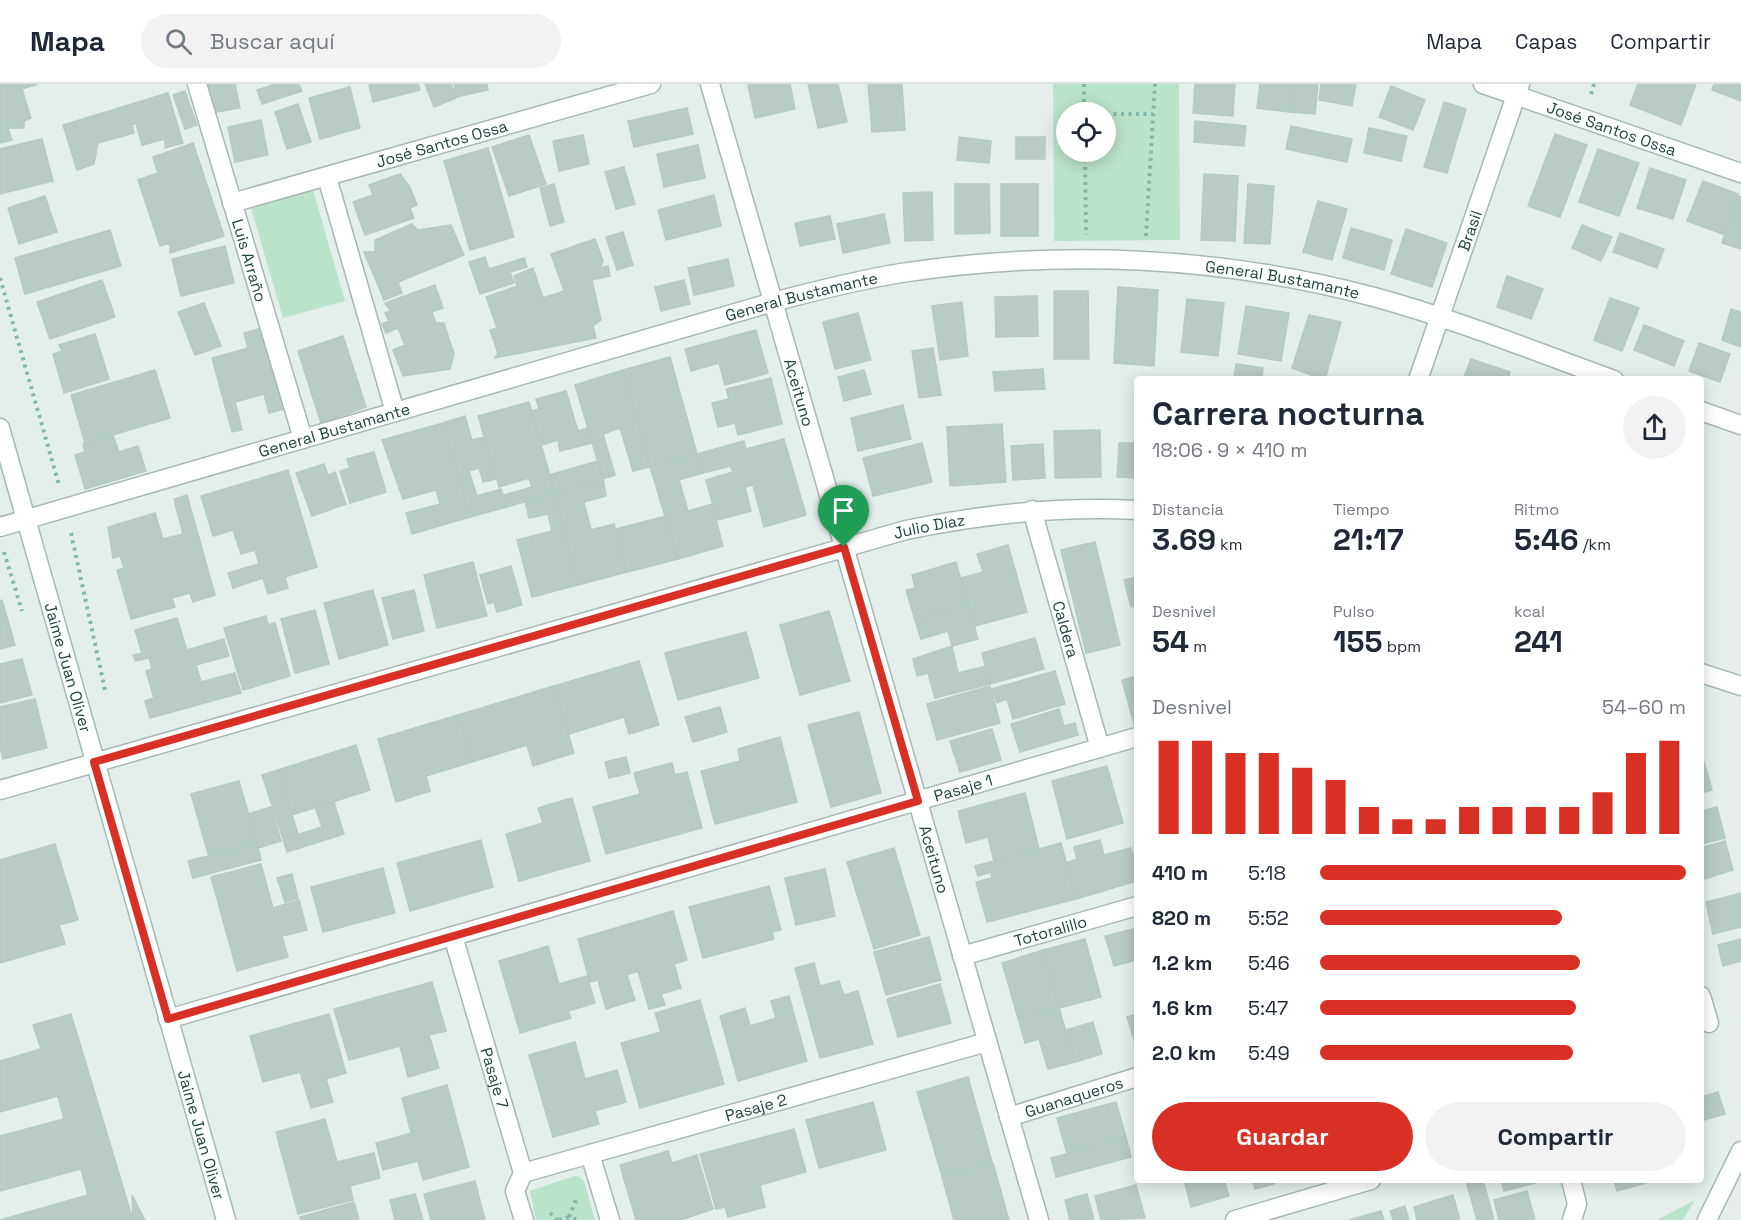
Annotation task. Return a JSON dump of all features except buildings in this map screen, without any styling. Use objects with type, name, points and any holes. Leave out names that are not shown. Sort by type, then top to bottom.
[{"type":"street","name":"Luis Arraño","points":[[197,84],[303,439]]},
{"type":"street","name":"José Santos Ossa","points":[[232,203],[651,84]]},
{"type":"street","name":"Aceituno","points":[[710,84],[1039,1220]]},
{"type":"street","name":"José Santos Ossa","points":[[1483,84],[1518,89],[1741,173]]},
{"type":"street","name":"Brasil","points":[[1419,376],[1518,89]]},
{"type":"street","points":[[327,177],[395,412]]},
{"type":"street","name":"General Bustamante","points":[[0,527],[773,302],[910,272],[1030,260],[1144,261],[1235,270],[1304,281],[1440,317],[1603,376]]},
{"type":"street","points":[[1704,412],[1741,425]]},
{"type":"street","name":"Jaime Juan Oliver","points":[[0,428],[226,1220]]},
{"type":"street","name":"Julio Díaz","points":[[0,790],[906,530],[968,517],[1032,510],[1134,510]]},
{"type":"street","name":"Caldera","points":[[1032,510],[1100,748]]},
{"type":"street","points":[[1704,674],[1741,686]]},
{"type":"street","name":"Pasaje 1","points":[[168,1019],[1134,738]]},
{"type":"street","name":"Totoralillo","points":[[962,956],[1134,907]]},
{"type":"street","name":"Pasaje 7","points":[[453,936],[523,1173],[515,1191],[524,1220]]},
{"type":"street","points":[[1704,1006],[1709,1023]]},
{"type":"street","name":"Pasaje 2","points":[[523,1173],[987,1042]]},
{"type":"street","name":"Guanaqueros","points":[[1008,1117],[1134,1078]]},
{"type":"street","points":[[1707,1220],[1741,1151]]},
{"type":"street","points":[[590,1154],[609,1220]]},
{"type":"street","points":[[1235,1220],[1361,1183]]},
{"type":"street","points":[[1572,1183],[1577,1204],[1572,1220]]},
{"type":"path","points":[[1084,84],[1084,102]]},
{"type":"path","points":[[1144,261],[1155,84]]},
{"type":"path","points":[[1116,114],[1153,114]]},
{"type":"path","points":[[1085,162],[1086,259]]},
{"type":"path","points":[[558,1220],[569,1217],[578,1220]]},
{"type":"green space","points":[[1053,84],[1179,84],[1180,240],[1054,241]]},
{"type":"green space","points":[[313,190],[345,301],[283,318],[251,208]]},
{"type":"green space","points":[[574,1176],[584,1181],[595,1220],[536,1220],[530,1191]]},
{"type":"green space","points":[[1695,1200],[1683,1220],[1657,1220]]},
{"type":"route","points":[[844,547],[918,801],[168,1019],[94,762],[844,547]]}]
